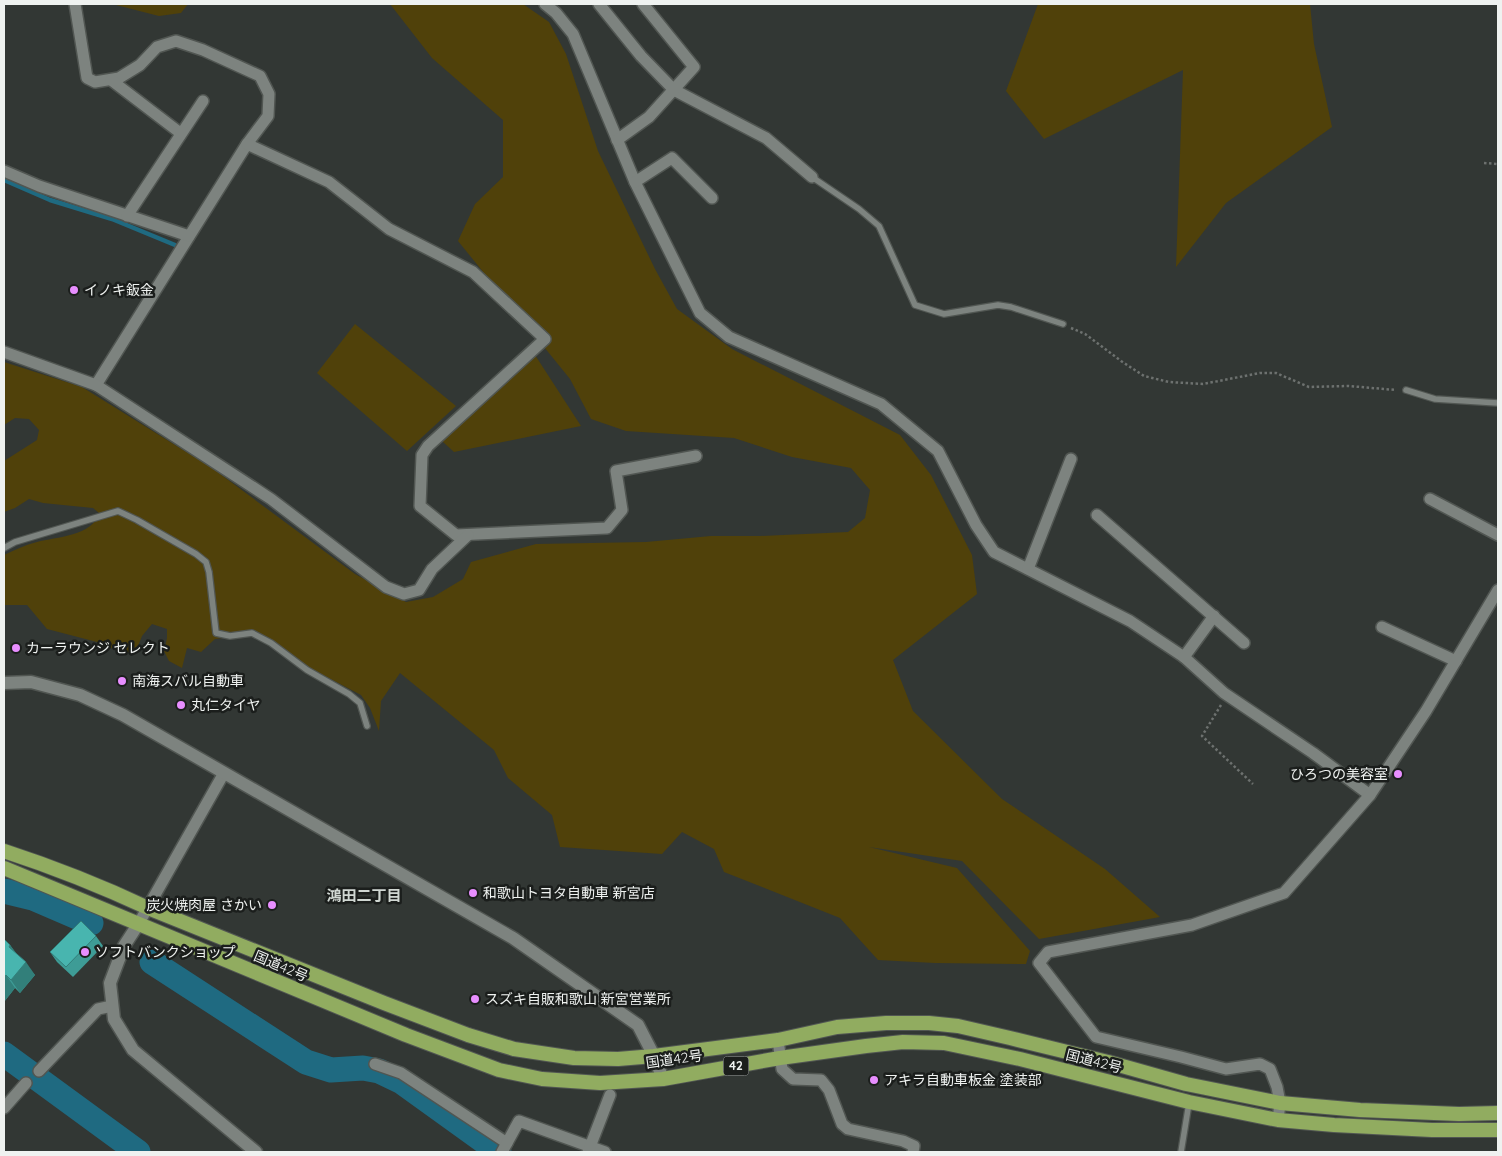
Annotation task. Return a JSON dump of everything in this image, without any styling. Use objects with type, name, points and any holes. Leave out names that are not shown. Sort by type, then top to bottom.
[{"type":"highway","name":"国道42号","points":[[4,850],[60,870],[384,1004],[514,1049],[574,1058],[618,1059],[778,1040],[837,1027],[886,1023],[929,1023],[958,1026],[1108,1062],[1186,1084],[1280,1103],[1360,1110],[1498,1114]]},
{"type":"highway","name":"国道42号","points":[[4,868],[406,1036],[499,1070],[542,1079],[590,1082],[663,1079],[780,1058],[884,1044],[904,1042],[944,1043],[1020,1059],[1189,1102],[1278,1120],[1432,1130],[1498,1130]]},
{"type":"street","points":[[75,4],[87,78],[95,82],[119,78],[140,65],[158,47],[176,41],[202,50],[260,76],[269,94],[268,116],[247,144],[96,385]]},
{"type":"street","points":[[545,4],[556,13],[573,34],[635,182],[700,313],[729,337],[881,404],[938,451],[976,526],[994,552],[1130,621],[1184,657],[1227,695],[1313,753],[1370,795]]},
{"type":"street","points":[[599,4],[641,56],[674,90],[766,138],[812,177]]},
{"type":"street","points":[[617,140],[649,117],[694,67],[643,4]]},
{"type":"street","points":[[111,80],[179,132],[180,135]]},
{"type":"street","points":[[127,216],[202,101]]},
{"type":"street","points":[[247,144],[329,182],[389,229],[473,272],[545,339],[428,446],[422,455],[420,506],[456,535],[607,528],[622,510],[616,471],[696,456]]},
{"type":"street","points":[[635,182],[672,158],[712,198]]},
{"type":"street","points":[[4,171],[39,186],[189,236]]},
{"type":"street","points":[[4,352],[96,385],[271,499],[386,587],[404,594],[419,590],[432,569],[468,535]]},
{"type":"street","points":[[1028,569],[1071,459]]},
{"type":"street","points":[[1430,499],[1498,535]]},
{"type":"street","points":[[1097,515],[1244,643]]},
{"type":"street","points":[[1278,1120],[1280,1103],[1277,1087],[1270,1069],[1260,1064],[1226,1069],[1180,1056],[1096,1037],[1039,963],[1048,952],[1192,925],[1284,893],[1370,795],[1426,712],[1498,590]]},
{"type":"street","points":[[1184,657],[1214,616]]},
{"type":"street","points":[[1382,627],[1456,661]]},
{"type":"street","points":[[4,683],[31,682],[80,695],[123,715],[513,938],[638,1025],[663,1079]]},
{"type":"street","points":[[224,773],[148,908],[124,946],[110,983],[114,1019],[132,1050],[256,1152]]},
{"type":"street","points":[[39,1071],[98,1009],[112,1006]]},
{"type":"street","points":[[778,1040],[782,1069],[793,1079],[821,1080],[829,1090],[842,1124],[848,1129],[902,1141],[914,1146],[913,1152]]},
{"type":"street","points":[[375,1064],[401,1074],[505,1146],[519,1121],[589,1150],[604,1152]]},
{"type":"street","points":[[4,1108],[26,1083]]},
{"type":"street","points":[[589,1150],[610,1095]]},
{"type":"lane","points":[[812,177],[859,209],[879,226],[915,304],[944,314],[998,305],[1011,307],[1063,324]]},
{"type":"lane","points":[[1406,390],[1435,399],[1498,403]]},
{"type":"lane","points":[[4,548],[15,542],[118,511],[137,520],[196,554],[206,562],[216,633],[230,636],[252,633],[271,643],[307,670],[349,694],[360,703],[367,726]]},
{"type":"lane","points":[[1181,1152],[1189,1102]]},
{"type":"path","points":[[1484,163],[1498,164]]},
{"type":"path","points":[[1063,324],[1085,334],[1144,376],[1169,382],[1203,384],[1260,373],[1276,373],[1309,387],[1349,386],[1406,390]]},
{"type":"path","points":[[1227,695],[1202,736],[1254,784]]},
{"type":"shaded area","points":[[112,4],[188,4],[181,13],[159,16]]},
{"type":"shaded area","points":[[390,4],[523,4],[549,22],[566,54],[598,151],[655,269],[677,309],[732,349],[900,435],[931,475],[972,555],[977,594],[893,660],[913,711],[1002,799],[1105,869],[1160,917],[1039,939],[962,861],[869,847],[957,868],[1030,951],[1026,964],[878,960],[840,918],[724,872],[714,849],[682,832],[662,854],[560,847],[552,815],[508,778],[494,750],[400,673],[381,701],[379,731],[370,708],[361,695],[283,654],[263,638],[239,636],[215,639],[201,652],[187,648],[182,668],[169,661],[164,651],[167,629],[152,624],[142,636],[136,651],[124,653],[97,642],[47,629],[27,605],[4,605],[4,555],[33,543],[82,531],[95,521],[99,513],[93,508],[43,503],[29,499],[15,508],[4,512],[4,461],[37,440],[39,430],[29,419],[15,418],[4,425],[4,362],[82,387],[212,468],[355,574],[406,602],[433,597],[463,579],[471,562],[536,544],[646,542],[711,536],[848,532],[865,518],[870,490],[851,468],[792,457],[734,438],[626,431],[591,419],[570,379],[458,241],[475,204],[503,177],[503,120],[432,58]]},
{"type":"shaded area","points":[[1038,4],[1310,4],[1314,44],[1332,127],[1226,203],[1176,267],[1183,70],[1044,139],[1006,91]]},
{"type":"shaded area","points":[[355,324],[456,406],[407,451],[317,373]]},
{"type":"shaded area","points":[[535,355],[581,426],[454,452],[442,441]]},
{"type":"building","points":[[81,921],[96,936],[66,967],[50,952]]},
{"type":"building","points":[[4,939],[10,945],[9,947],[26,962],[11,980],[6,975],[4,977]]},
{"type":"waterway","points":[[4,180],[50,200],[112,219],[175,245]]},
{"type":"waterway","points":[[4,891],[33,898],[91,923]]},
{"type":"waterway","points":[[152,962],[306,1062],[331,1070],[363,1068],[379,1071],[402,1082],[499,1152]]},
{"type":"waterway","points":[[4,1054],[138,1152]]},
{"type":"place","name":"イノキ鈑金","points":[[74,290]]},
{"type":"place","name":"カーラウンジ セレクト","points":[[16,648]]},
{"type":"place","name":"南海スバル自動車","points":[[122,681]]},
{"type":"place","name":"丸仁タイヤ","points":[[181,705]]},
{"type":"place","name":"ひろつの美容室","points":[[1398,774]]},
{"type":"place","name":"和歌山トヨタ自動車 新宮店","points":[[473,893]]},
{"type":"place","name":"炭火焼肉屋 さかい","points":[[272,905]]},
{"type":"place","name":"ソフトバンクショップ","points":[[85,952]]},
{"type":"place","name":"スズキ自販和歌山 新宮営業所","points":[[475,999]]},
{"type":"place","name":"アキラ自動車板金 塗装部","points":[[874,1080]]},
{"type":"district","name":"鴻田二丁目","points":[[364,896]]}]
